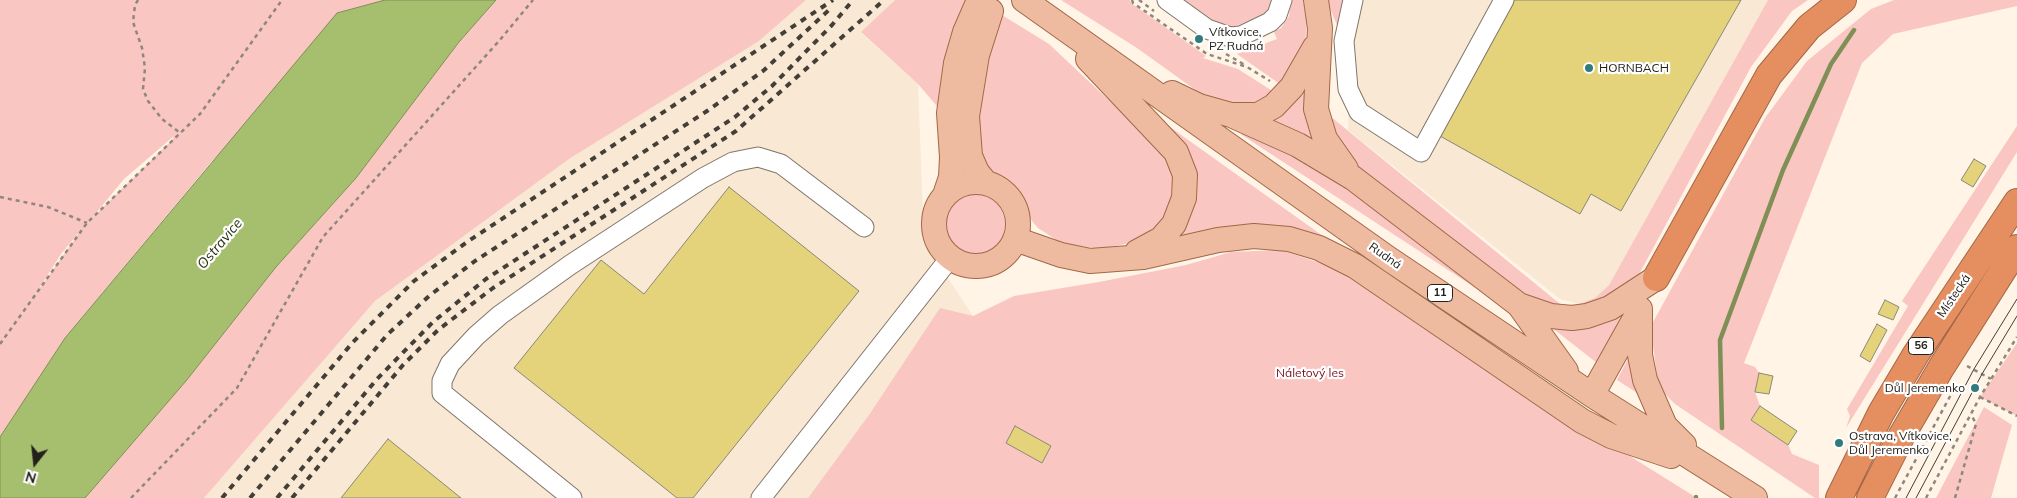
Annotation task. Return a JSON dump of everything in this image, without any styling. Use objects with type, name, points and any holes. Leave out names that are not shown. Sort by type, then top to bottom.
[{"type":"highway","points":[[1656,278],[1768,76],[1809,27],[1843,0]]},
{"type":"highway","name":"Místecká","points":[[1840,498],[1882,413],[1916,354],[2017,202]]},
{"type":"highway","name":"56","points":[[1870,498],[1897,444],[1941,368],[2017,248]]},
{"type":"main road","points":[[979,0],[965,32],[956,63],[949,113],[952,157],[951,177],[945,195],[937,206],[933,225],[938,243],[950,258],[963,264],[984,266],[1003,257],[1016,239],[1018,222],[1014,205],[1002,191],[986,183],[977,172],[970,156],[967,116],[970,89],[981,36],[996,0]]},
{"type":"main road","name":"Rudná","points":[[1024,0],[1052,22],[1389,259],[1583,388],[1755,498]]},
{"type":"main road","points":[[1316,0],[1319,39],[1315,102],[1319,123],[1328,144],[1353,178]]},
{"type":"main road","points":[[1052,22],[1176,152],[1185,175],[1184,198],[1174,224],[1161,238],[1123,258]]},
{"type":"main road","points":[[1231,115],[1250,116],[1266,112],[1286,94],[1301,73],[1319,39]]},
{"type":"main road","points":[[1107,61],[1199,106],[1231,115],[1298,145],[1353,178],[1520,305],[1583,388],[1640,309],[1656,278]]},
{"type":"main road","points":[[945,195],[964,184],[986,183]]},
{"type":"main road","points":[[1016,239],[1069,258],[1090,260],[1143,257],[1218,240],[1254,236],[1289,239],[1319,248],[1355,266],[1582,421],[1611,436],[1704,467]]},
{"type":"main road","points":[[1520,305],[1551,316],[1587,316],[1610,308],[1656,278]]},
{"type":"main road","points":[[1640,309],[1640,356],[1648,390],[1665,426],[1704,467]]},
{"type":"street","points":[[1167,0],[1206,29],[1230,37],[1241,36],[1270,22],[1277,15],[1282,0]]},
{"type":"street","points":[[1353,0],[1344,41],[1348,89],[1359,112],[1421,152],[1504,0]]},
{"type":"street","points":[[572,498],[442,393],[442,381],[450,364],[476,336],[500,315],[570,265],[702,178],[733,162],[758,157],[781,164],[864,227]]},
{"type":"street","points":[[761,498],[950,258]]},
{"type":"path","points":[[138,0],[135,5],[134,22],[144,62],[144,90],[148,101],[162,119],[180,132]]},
{"type":"path","points":[[0,344],[87,223],[200,114],[282,0]]},
{"type":"path","points":[[131,498],[237,388],[323,237],[499,42],[534,0]]},
{"type":"path","points":[[1132,0],[1133,3],[1207,54],[1247,67]]},
{"type":"path","points":[[1233,56],[1286,94]]},
{"type":"path","points":[[0,197],[48,207],[87,223]]},
{"type":"path","points":[[1926,498],[1980,397],[2017,337]]},
{"type":"path","points":[[1963,374],[1967,365],[1991,379]]},
{"type":"path","points":[[1896,498],[1958,382]]},
{"type":"path","points":[[1980,397],[2017,416]]},
{"type":"path","points":[[1955,498],[1976,424],[1971,414]]},
{"type":"shaded area","points":[[806,0],[895,0],[861,33],[918,84],[924,242],[973,316],[871,412],[808,498],[204,498],[375,301],[569,159],[759,41]]},
{"type":"shaded area","points":[[1353,0],[1768,0],[1609,285],[1595,298],[1579,304],[1560,299],[1348,130]]},
{"type":"green space","points":[[0,0],[385,0],[212,161],[65,338],[0,438]],"holes":[[[174,136],[172,140],[92,218],[124,179]],[[81,230],[35,295],[61,254]]]},
{"type":"green space","points":[[496,0],[806,0],[759,41],[569,159],[375,301],[204,498],[85,498],[186,381],[276,267],[356,178],[459,42]]},
{"type":"green space","points":[[895,0],[970,0],[942,112],[918,84],[861,32]]},
{"type":"green space","points":[[1061,0],[1130,0],[1131,3],[1206,56],[1203,58],[1238,69],[1277,94],[1246,109],[1208,99],[1137,48]]},
{"type":"green space","points":[[1180,0],[1274,0],[1266,13],[1232,28],[1221,28]]},
{"type":"green space","points":[[1291,0],[1303,0],[1307,21],[1305,43],[1284,87],[1237,54],[1277,39],[1274,32],[1281,28],[1289,16]]},
{"type":"green space","points":[[1327,0],[1353,0],[1344,41],[1331,11]]},
{"type":"green space","points":[[1768,0],[1808,0],[1792,11],[1751,67],[1637,278],[1619,294],[1577,310],[1579,304],[1595,298],[1609,285]]},
{"type":"green space","points":[[1894,0],[2017,0],[2017,6],[1893,34],[1862,63],[1744,363],[1755,367],[1759,373],[1755,392],[1760,406],[1751,420],[1788,445],[1792,454],[1819,465],[1819,498],[1815,498],[1675,404],[1663,392],[1657,376],[1651,330],[1652,324],[1765,118],[1807,61],[1871,9]]},
{"type":"green space","points":[[997,12],[1049,44],[1166,154],[1177,186],[1163,223],[1139,241],[1101,249],[1061,243],[1038,228],[1032,221],[1015,187],[986,167],[980,159],[975,130]]},
{"type":"green space","points":[[1308,76],[1315,144],[1262,120]]},
{"type":"green space","points":[[1325,112],[1565,308],[1529,299],[1354,165],[1335,144]]},
{"type":"green space","points":[[1163,122],[1330,241],[1165,246],[1190,207]]},
{"type":"green space","points":[[2017,126],[2017,152],[1846,428],[1850,416],[1847,409],[1908,306],[1902,301]]},
{"type":"green space","points":[[1237,128],[1317,163],[1497,302],[1242,135]]},
{"type":"green space","points":[[974,194],[986,197],[996,203],[1002,213],[1005,225],[1002,237],[996,247],[986,253],[974,256],[962,253],[952,247],[946,237],[943,225],[946,213],[952,203],[962,197]]},
{"type":"green space","name":"Náletový les","points":[[1281,250],[1335,268],[1500,375],[1697,498],[808,498],[871,412],[940,308],[973,316],[1014,296],[1186,265],[1231,252]]},
{"type":"green space","points":[[1626,308],[1597,363],[1551,327]]},
{"type":"green space","points":[[2017,343],[2017,416],[1980,397]]},
{"type":"green space","points":[[1631,353],[1645,398],[1617,380]]},
{"type":"green space","points":[[1984,407],[2012,425],[1991,498],[1936,498]]},
{"type":"water","name":"Ostravice","points":[[385,0],[496,0],[459,42],[356,178],[276,267],[186,381],[85,498],[0,498],[0,437],[65,338],[337,13]]},
{"type":"building","name":"HORNBACH","points":[[1513,0],[1741,0],[1621,211],[1591,194],[1580,214],[1440,136]]},
{"type":"building","points":[[1974,159],[1986,166],[1973,187],[1961,180]]},
{"type":"building","points":[[729,187],[859,291],[693,498],[677,498],[514,368],[601,260],[644,294]]},
{"type":"building","points":[[1885,300],[1899,307],[1893,320],[1878,314]]},
{"type":"building","points":[[1877,324],[1887,330],[1870,362],[1860,356]]},
{"type":"building","points":[[1759,373],[1773,376],[1769,394],[1755,392]]},
{"type":"building","points":[[1760,406],[1797,431],[1788,445],[1751,420]]},
{"type":"building","points":[[1015,426],[1051,446],[1042,463],[1006,443]]},
{"type":"building","points":[[388,439],[461,498],[341,498]]},
{"type":"waterway","points":[[1722,428],[1720,340],[1783,170],[1831,64],[1854,30]]},
{"type":"tram line","points":[[1906,498],[1974,369],[2017,299]]},
{"type":"tram line","points":[[1916,498],[1982,374],[2017,316]]},
{"type":"railway","points":[[222,498],[353,342],[414,281],[467,242],[833,0]]},
{"type":"railway","points":[[277,498],[377,379],[433,322],[486,279],[735,117],[772,86],[832,25],[853,0]]},
{"type":"railway","points":[[292,498],[403,365],[438,330],[493,288],[736,131],[884,0]]},
{"type":"railway","points":[[250,498],[387,335],[429,296],[475,261],[707,111],[763,71],[830,9]]},
{"type":"place","name":"Vítkovice, PZ Rudná","points":[[1199,39]]},
{"type":"place","name":"HORNBACH","points":[[1589,68]]},
{"type":"place","name":"Důl Jeremenko","points":[[1975,388]]},
{"type":"place","name":"Ostrava, Vítkovice, Důl Jeremenko","points":[[1839,443]]}]
